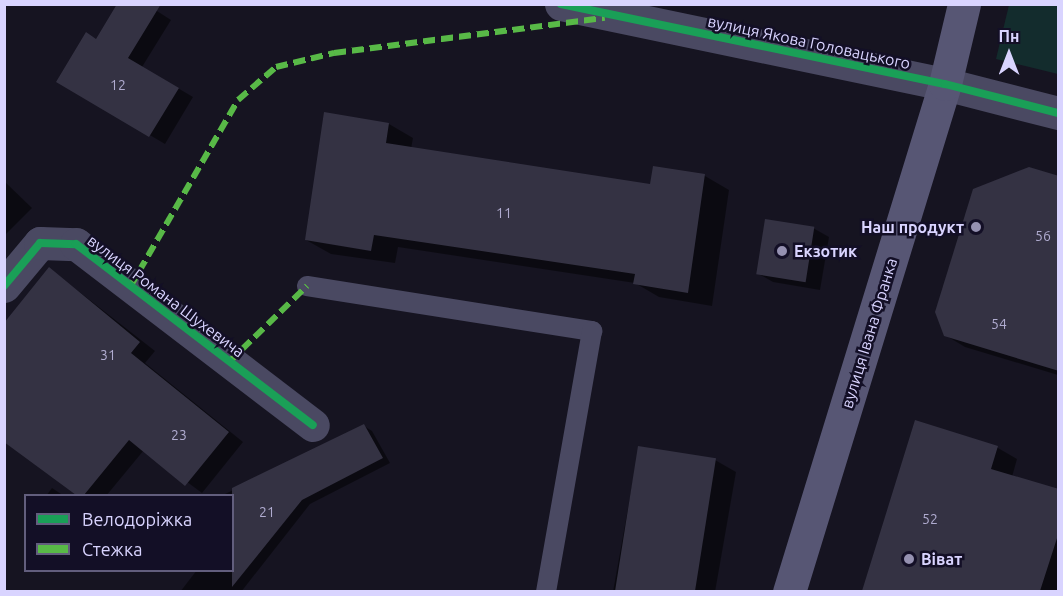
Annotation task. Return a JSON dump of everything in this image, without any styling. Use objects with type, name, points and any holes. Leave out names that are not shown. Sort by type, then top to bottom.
[{"type":"main road","name":"вулиця Івана Франка","points":[[789,591],[945,84],[964,4]]},
{"type":"street","name":"вулиця Якова Головацького","points":[[561,4],[945,84],[1059,113]]},
{"type":"street","name":"вулиця Романа Шухевича","points":[[4,286],[40,243],[76,244],[313,425]]},
{"type":"lane","points":[[307,286],[592,331],[546,591]]},
{"type":"green space","points":[[1009,5],[1058,5],[1058,74],[996,59]]},
{"type":"building","points":[[117,4],[161,4],[128,58],[179,88],[149,137],[56,82],[86,32],[96,39]]},
{"type":"building","points":[[324,112],[389,123],[386,143],[650,184],[653,166],[705,174],[688,293],[633,284],[635,274],[374,235],[371,251],[305,240]]},
{"type":"building","points":[[1029,167],[1059,176],[1059,371],[944,336],[935,312],[973,189]]},
{"type":"building","points":[[765,219],[814,227],[806,282],[756,274]]},
{"type":"building","points":[[49,267],[140,342],[131,353],[229,432],[185,486],[129,440],[85,494],[75,494],[4,442],[4,323]]},
{"type":"building","points":[[915,420],[998,446],[991,469],[1059,489],[1059,532],[1040,591],[862,591]]},
{"type":"building","points":[[364,424],[383,458],[302,500],[232,587],[234,494],[232,494],[232,488]]},
{"type":"building","points":[[638,446],[716,458],[695,592],[615,591]]},
{"type":"marked path","points":[[130,287],[238,100],[276,67],[334,53],[605,18]]},
{"type":"marked path","points":[[229,362],[307,286]]},
{"type":"cycle path","points":[[561,4],[945,84],[1058,113]]},
{"type":"cycle path","points":[[4,286],[40,243],[76,244],[313,425]]},
{"type":"place","name":"Наш продукт","points":[[976,227]]},
{"type":"place","name":"Екзотик","points":[[782,251]]},
{"type":"place","name":"Віват","points":[[909,559]]}]
